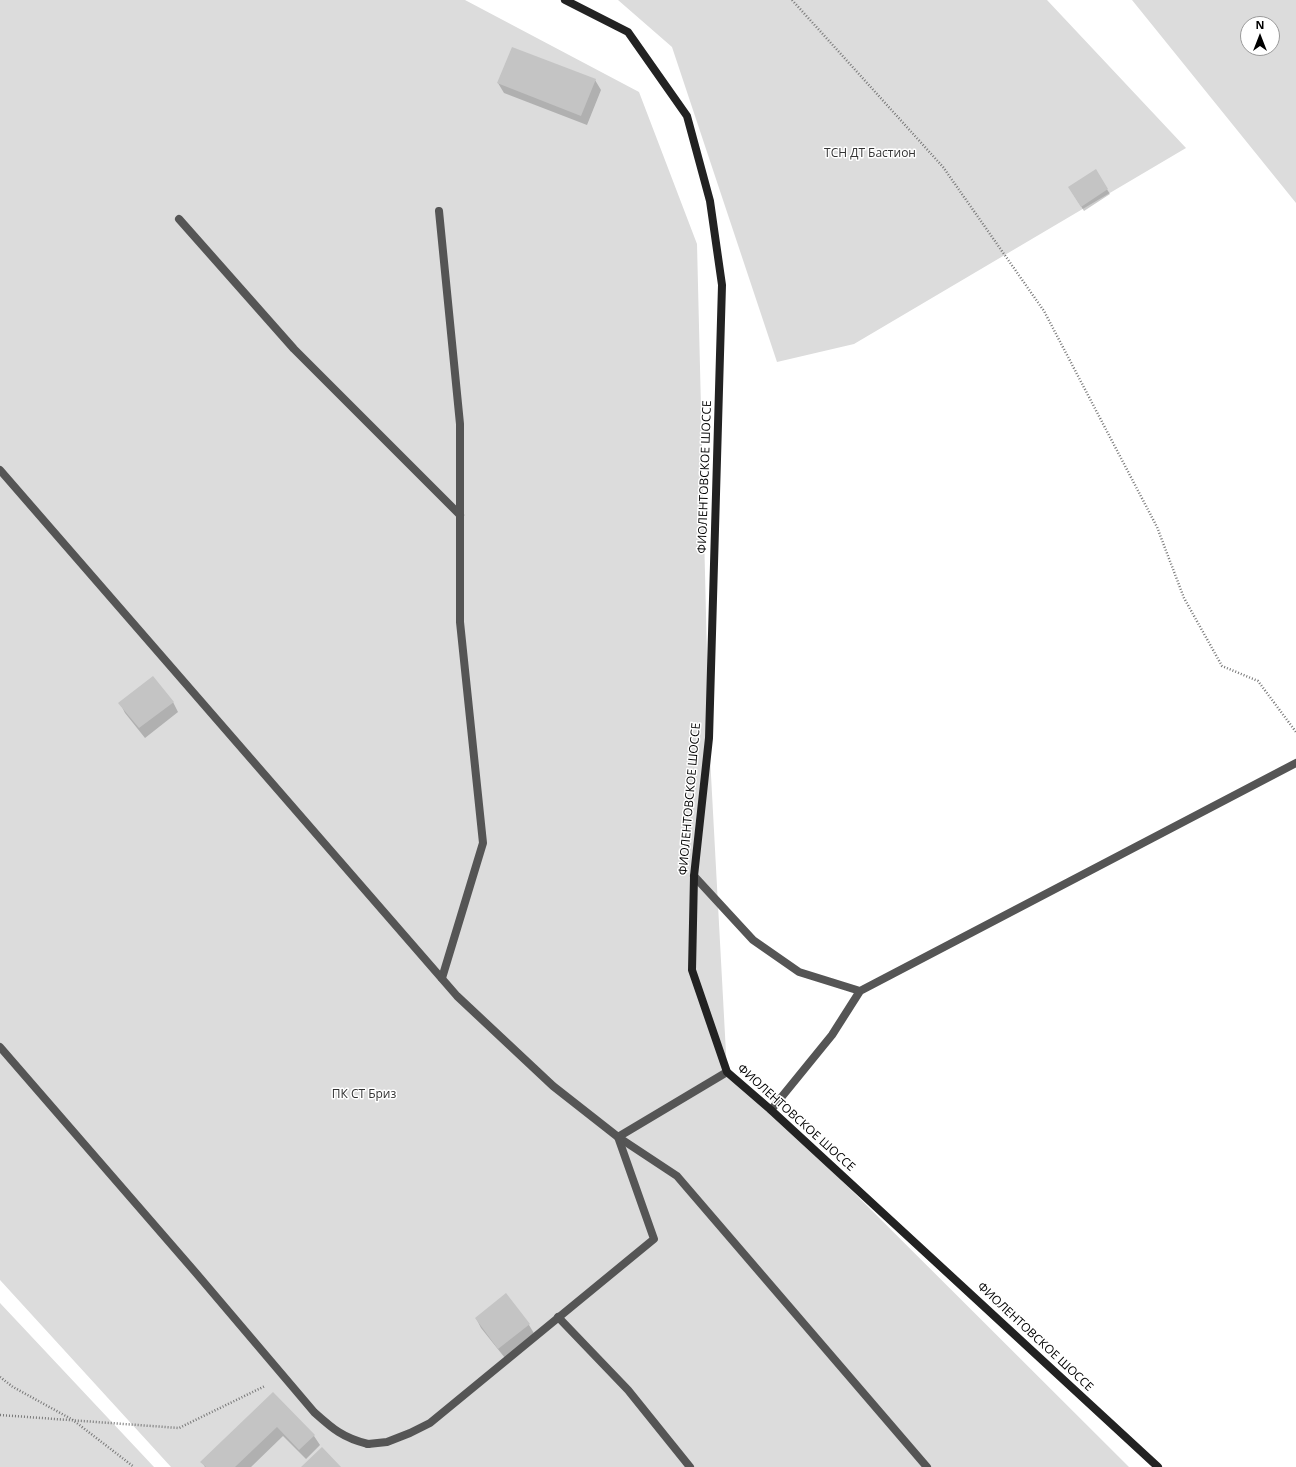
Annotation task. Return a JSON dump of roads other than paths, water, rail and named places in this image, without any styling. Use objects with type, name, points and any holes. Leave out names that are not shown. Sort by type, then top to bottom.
[{"type":"main road","name":"ФИОЛЕНТОВСКОЕ ШОССЕ","points":[[565,0],[628,32],[687,116],[710,201],[722,285],[709,738],[694,876],[692,970],[727,1072],[772,1110],[1158,1467]]},
{"type":"street","points":[[439,211],[460,424],[460,622],[483,843],[442,978]]},
{"type":"street","points":[[179,218],[294,349],[460,515]]},
{"type":"street","points":[[0,470],[457,996],[553,1086],[618,1137],[678,1176],[927,1467]]},
{"type":"street","points":[[772,1110],[832,1035],[860,991],[1296,763]]},
{"type":"street","points":[[694,876],[754,940],[799,972],[860,991]]},
{"type":"street","points":[[0,1047],[314,1412],[337,1432],[353,1440],[368,1444],[387,1442],[430,1423],[654,1239],[618,1137]]},
{"type":"street","points":[[618,1137],[727,1072]]},
{"type":"street","points":[[558,1318],[628,1390],[690,1467]]},
{"type":"park label","name":"ТСН ДТ Бастион","points":[[870,154]]},
{"type":"park label","name":"ПК СТ Бриз","points":[[364,1095]]}]
